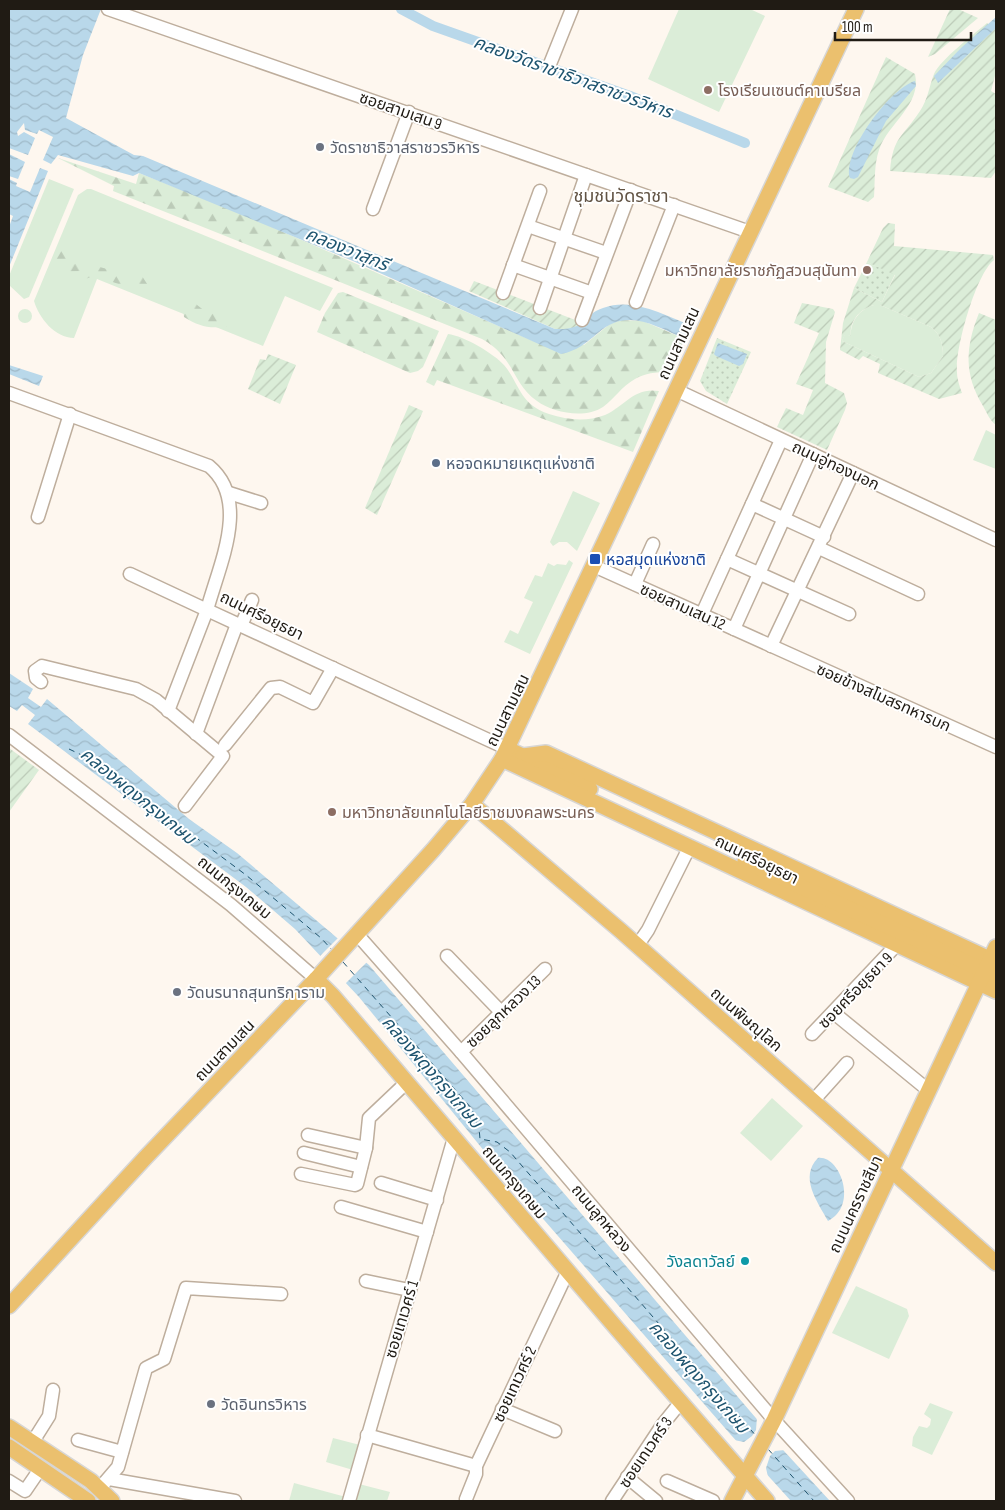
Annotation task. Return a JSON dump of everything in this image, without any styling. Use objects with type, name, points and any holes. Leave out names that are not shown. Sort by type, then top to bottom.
[{"type":"main road","name":"ถนนสามเสน","points":[[9,1306],[145,1158],[319,976],[472,804],[505,754],[856,9]]},
{"type":"main road","name":"ถนนศรีอยุธยา","points":[[505,754],[523,756],[546,753],[675,821],[717,840],[779,876],[905,935],[991,967]]},
{"type":"main road","name":"ถนนศรีอยุธยา","points":[[505,754],[652,823],[690,846],[779,876],[905,935],[991,967]]},
{"type":"main road","name":"ถนนศรีอยุธยา","points":[[523,756],[600,799]]},
{"type":"main road","name":"ถนนพิษณุโลก","points":[[472,804],[637,946],[996,1263]]},
{"type":"main road","name":"ถนนศรีอยุธยา","points":[[652,823],[675,821]]},
{"type":"main road","name":"ถนนศรีอยุธยา","points":[[991,967],[996,990]]},
{"type":"main road","name":"ถนนนครราชสีมา","points":[[732,1501],[772,1426],[928,1090],[991,967]]},
{"type":"main road","name":"ถนนกรุงเกษม","points":[[319,976],[680,1403],[749,1472],[768,1501]]},
{"type":"main road","points":[[9,1427],[112,1501]]},
{"type":"main road","points":[[9,1434],[85,1487],[102,1492]]},
{"type":"main road","points":[[9,1447],[88,1501]]},
{"type":"main road","points":[[9,1451],[77,1501]]},
{"type":"street","name":"ซอยสามเสน 9","points":[[108,9],[750,232]]},
{"type":"street","points":[[550,64],[572,9]]},
{"type":"street","points":[[373,209],[409,112]]},
{"type":"street","points":[[540,308],[586,174]]},
{"type":"street","points":[[582,320],[606,253],[632,190]]},
{"type":"street","points":[[503,293],[540,191]]},
{"type":"street","points":[[636,302],[674,205]]},
{"type":"street","points":[[528,226],[606,253]]},
{"type":"street","points":[[513,265],[592,293]]},
{"type":"street","name":"ถนนอู่ทองนอก","points":[[676,390],[996,540]]},
{"type":"street","name":"ถนนศรีอยุธยา","points":[[9,393],[209,466],[220,475],[229,493],[231,510],[230,528],[207,610],[333,668],[505,754]]},
{"type":"street","points":[[38,517],[70,414]]},
{"type":"street","points":[[702,614],[781,440]]},
{"type":"street","points":[[734,629],[813,454]]},
{"type":"street","points":[[771,646],[853,473]]},
{"type":"street","points":[[229,493],[261,503]]},
{"type":"street","points":[[752,504],[784,519],[821,542],[918,594]]},
{"type":"street","points":[[635,584],[653,544]]},
{"type":"street","points":[[727,559],[849,614]]},
{"type":"street","name":"ซอยสามเสน 12","points":[[594,566],[771,646]]},
{"type":"street","points":[[130,574],[207,610],[168,711]]},
{"type":"street","points":[[196,734],[239,625],[252,600]]},
{"type":"street","name":"ซอยข้างสโมสรทหารบก","points":[[771,646],[996,747]]},
{"type":"street","points":[[41,682],[36,678],[35,671],[42,666],[136,689],[156,700],[223,756],[185,806]]},
{"type":"street","points":[[225,745],[271,688],[280,687],[313,703],[333,668]]},
{"type":"street","name":"ถนนกรุงเกษม","points":[[9,735],[319,976]]},
{"type":"street","points":[[637,946],[667,894],[690,846]]},
{"type":"street","name":"ซอยศรีอยุธยา 9","points":[[812,1034],[905,935]]},
{"type":"street","name":"ถนนลูกหลวง","points":[[353,937],[461,1052],[772,1426],[848,1501]]},
{"type":"street","points":[[447,956],[502,1013]]},
{"type":"street","name":"ซอยลูกหลวง 13","points":[[461,1052],[545,969]]},
{"type":"street","points":[[834,1012],[928,1090]]},
{"type":"street","points":[[813,1101],[847,1063]]},
{"type":"street","points":[[300,1174],[355,1186],[366,1148],[369,1118],[407,1082]]},
{"type":"street","points":[[308,1135],[366,1148]]},
{"type":"street","name":"ซอยเทเวศร์ 1","points":[[349,1501],[366,1435],[454,1138]]},
{"type":"street","points":[[304,1153],[361,1168]]},
{"type":"street","points":[[381,1183],[437,1200]]},
{"type":"street","points":[[341,1207],[427,1232]]},
{"type":"street","name":"ซอยเทเวศร์ 2","points":[[466,1499],[476,1474],[476,1466],[568,1271]]},
{"type":"street","points":[[366,1281],[409,1290]]},
{"type":"street","points":[[235,1501],[102,1492],[118,1467],[146,1368],[164,1359],[186,1288],[281,1294]]},
{"type":"street","points":[[32,1443],[49,1416],[53,1390]]},
{"type":"street","name":"ซอยเทเวศร์ 3","points":[[612,1501],[663,1424],[680,1403]]},
{"type":"street","points":[[502,1409],[554,1431]]},
{"type":"street","points":[[366,1435],[476,1466]]},
{"type":"street","points":[[78,1440],[122,1452]]},
{"type":"street","points":[[9,1482],[25,1490],[38,1472]]},
{"type":"street","points":[[628,1477],[649,1499]]},
{"type":"street","points":[[667,1481],[713,1501]]},
{"type":"green space","points":[[679,9],[750,9],[765,16],[719,112],[648,79]]},
{"type":"green space","points":[[950,9],[958,9],[978,18],[935,54],[928,57]]},
{"type":"green space","points":[[987,23],[996,30],[996,72],[991,91],[996,94],[996,171],[991,178],[890,171],[891,159],[896,143],[923,106],[937,68],[958,47]]},
{"type":"green space","points":[[886,57],[915,74],[916,85],[909,105],[883,140],[875,167],[874,197],[868,202],[828,187]]},
{"type":"green space","points":[[58,158],[136,184],[139,173],[242,214],[533,341],[584,345],[611,323],[621,320],[643,321],[685,339],[668,372],[651,373],[635,379],[626,385],[607,404],[596,411],[578,414],[552,409],[537,401],[522,387],[501,354],[482,339],[113,191],[114,186]]},
{"type":"green space","points":[[49,179],[74,189],[29,297],[24,299],[9,285],[9,276]]},
{"type":"green space","points":[[87,189],[333,288],[320,311],[285,296],[263,346],[97,279],[74,338],[60,335],[44,320],[34,301],[78,195]]},
{"type":"green space","points":[[888,223],[895,224],[894,246],[993,255],[994,260],[987,268],[974,294],[960,342],[957,370],[962,393],[939,399],[878,373],[880,364],[863,356],[859,360],[840,350],[843,323],[854,288],[882,302],[895,275],[867,262],[883,228]],"holes":[[[880,305],[931,327],[937,333],[942,344],[943,356],[931,373],[919,377],[842,341],[845,335],[851,336],[852,325],[856,316],[864,309]]]},
{"type":"green space","points":[[67,244],[73,253],[88,263],[131,276],[140,273],[151,290],[151,295],[95,276],[85,279],[81,271],[61,272],[54,267],[55,260],[58,250]]},
{"type":"green space","points":[[867,262],[895,274],[882,302],[854,288]]},
{"type":"green space","points":[[474,281],[583,323],[571,330],[555,329],[469,291]]},
{"type":"green space","points":[[343,292],[439,331],[423,367],[418,371],[410,373],[317,332],[325,313],[338,293]]},
{"type":"green space","points":[[182,300],[192,301],[206,312],[216,310],[226,315],[228,326],[200,325],[184,317]]},
{"type":"green space","points":[[802,303],[833,309],[835,312],[826,342],[825,383],[844,393],[847,403],[827,450],[777,427],[786,408],[803,415],[813,390],[796,384],[819,333],[794,323]]},
{"type":"green space","points":[[880,305],[931,327],[937,333],[942,344],[943,356],[931,373],[919,377],[842,341],[845,334],[851,336],[852,325],[857,316],[864,309]]},
{"type":"green space","points":[[22,309],[28,309],[32,316],[28,323],[22,323],[18,319],[18,313]]},
{"type":"green space","points":[[979,313],[996,320],[996,425],[989,417],[977,394],[970,372],[969,349]]},
{"type":"green space","points":[[448,334],[470,342],[493,355],[504,365],[521,393],[532,405],[539,410],[556,416],[570,419],[591,419],[605,415],[636,394],[659,391],[633,452],[437,380],[434,386],[426,382]]},
{"type":"green space","points":[[717,338],[751,352],[727,404],[706,391],[700,381]]},
{"type":"green space","points":[[268,354],[296,365],[280,404],[248,389],[260,359],[266,360]]},
{"type":"green space","points":[[409,405],[423,411],[377,515],[365,508]]},
{"type":"green space","points":[[986,430],[996,435],[996,469],[973,460]]},
{"type":"green space","points":[[573,491],[600,503],[577,551],[567,542],[559,542],[553,546],[550,542]]},
{"type":"green space","points":[[569,560],[573,563],[530,654],[504,642],[510,630],[518,634],[533,602],[524,598],[535,575],[542,577],[548,563],[554,566],[557,564],[566,565]]},
{"type":"green space","points":[[9,748],[39,770],[9,812]]},
{"type":"green space","points":[[772,1098],[803,1126],[771,1161],[740,1133]]},
{"type":"green space","points":[[856,1286],[907,1309],[909,1316],[889,1359],[832,1333]]},
{"type":"green space","points":[[930,1403],[953,1412],[932,1455],[912,1446],[913,1437],[919,1426],[927,1428],[930,1425],[931,1419],[924,1414]]},
{"type":"green space","points":[[333,1438],[360,1445],[353,1470],[326,1462]]},
{"type":"green space","points":[[294,1483],[346,1497],[345,1501],[289,1501]]},
{"type":"green space","points":[[359,1484],[390,1492],[387,1501],[354,1501]]},
{"type":"water","name":"คลองวาสุกรี","points":[[9,9],[101,9],[83,55],[66,118],[134,155],[143,156],[555,329],[566,329],[579,325],[596,311],[614,305],[637,306],[692,326],[685,339],[641,321],[620,321],[609,325],[577,349],[561,354],[353,261],[139,173],[133,176],[58,155],[51,164],[43,160],[53,137],[39,130],[37,134],[25,130],[24,123],[17,132],[18,136],[24,132],[35,138],[28,155],[9,148]]},
{"type":"water","points":[[996,17],[996,28],[938,83],[934,76],[961,48]]},
{"type":"water","points":[[915,81],[916,86],[886,121],[858,177],[850,178],[849,167],[853,153],[870,123],[893,96],[905,86]]},
{"type":"water","points":[[9,154],[25,162],[18,179],[9,176]]},
{"type":"water","points":[[40,168],[48,171],[9,267],[9,227],[13,216],[9,214],[9,179],[17,183],[16,186],[30,192]]},
{"type":"water","points":[[718,343],[747,354],[743,364],[739,366],[716,356],[714,354]]},
{"type":"water","points":[[9,365],[43,376],[39,386],[9,374]]},
{"type":"water","name":"คลองผดุงกรุงเกษม","points":[[9,673],[33,689],[28,698],[41,707],[47,699],[189,819],[237,853],[369,965],[784,1451],[830,1501],[791,1501],[731,1435],[485,1152],[359,997],[295,929],[246,887],[28,724],[35,715],[22,705],[17,711],[9,706]]},
{"type":"water","points":[[818,1158],[826,1159],[833,1164],[843,1183],[843,1204],[837,1214],[828,1221],[815,1197],[810,1181],[810,1173]]},
{"type":"pier","points":[[340,936],[368,961],[344,985],[318,958]]},
{"type":"pier","points":[[757,1417],[785,1450],[775,1451],[770,1456],[766,1468],[768,1477],[734,1440],[744,1442],[752,1436],[756,1430]]},
{"type":"waterway","name":"คลองวัดราชาธิวาสราชวรวิหาร","points":[[401,9],[433,26],[630,96],[745,143]]},
{"type":"ferry route","points":[[69,749],[92,760],[246,875],[321,938],[333,951]]},
{"type":"ferry route","points":[[343,962],[472,1109],[479,1128],[480,1139],[497,1142],[510,1152],[757,1437]]},
{"type":"ferry route","points":[[768,1449],[814,1501]]},
{"type":"place","name":"โรงเรียนเซนต์คาเบรียล","points":[[708,90]]},
{"type":"place","name":"วัดราชาธิวาสราชวรวิหาร","points":[[320,147]]},
{"type":"place","name":"มหาวิทยาลัยราชภัฏสวนสุนันทา","points":[[867,270]]},
{"type":"place","name":"หอจดหมายเหตุแห่งชาติ","points":[[436,463]]},
{"type":"place","name":"หอสมุดแห่งชาติ","points":[[595,559]]},
{"type":"place","name":"มหาวิทยาลัยเทคโนโลยีราชมงคลพระนคร","points":[[332,812]]},
{"type":"place","name":"วัดนรนาถสุนทริการาม","points":[[177,992]]},
{"type":"place","name":"วังลดาวัลย์","points":[[745,1261]]},
{"type":"place","name":"วัดอินทรวิหาร","points":[[211,1404]]},
{"type":"district","name":"ชุมชนวัดราชา","points":[[621,196]]}]
